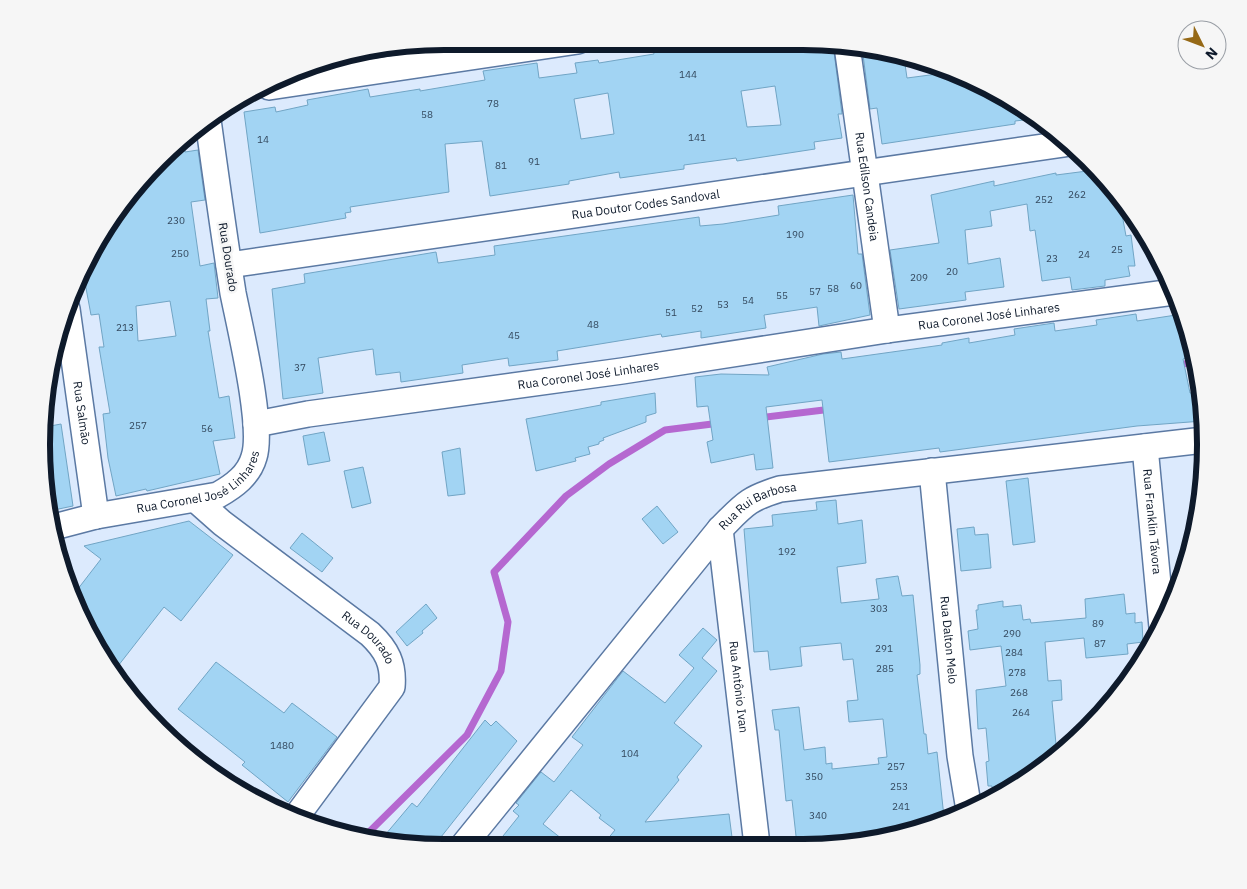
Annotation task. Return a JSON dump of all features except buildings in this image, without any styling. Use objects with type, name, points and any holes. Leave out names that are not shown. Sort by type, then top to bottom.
[{"type":"street","points":[[283,85],[518,50]]},
{"type":"street","name":"Rua Edílson Candeia","points":[[848,53],[887,330]]},
{"type":"street","name":"Rua Dourado","points":[[209,128],[229,265],[256,424]]},
{"type":"street","name":"Rua Doutor Codes Sandoval","points":[[229,265],[1059,145]]},
{"type":"street","name":"Rua Coronel José Linhares","points":[[59,525],[96,516],[218,495],[234,486],[248,471],[255,456],[256,424],[308,414],[622,371],[887,330],[1167,293]]},
{"type":"street","name":"Rua Salmão","points":[[69,324],[96,516]]},
{"type":"street","name":"Rua Rui Barbosa","points":[[468,839],[720,529],[746,502],[759,495],[780,489],[1197,441]]},
{"type":"street","name":"Rua Franklin Távora","points":[[1145,447],[1160,610]]},
{"type":"street","name":"Rua Dalton Melo","points":[[932,471],[960,756],[968,802]]},
{"type":"street","name":"Rua Dourado","points":[[196,500],[222,523],[370,634],[383,646],[391,660],[392,687],[300,811]]},
{"type":"street","name":"Rua Antônio Ivan","points":[[720,529],[756,839]]},
{"type":"waterway","points":[[1177,366],[1188,363]]},
{"type":"waterway","points":[[758,418],[832,409]]},
{"type":"waterway","points":[[370,831],[467,735],[501,671],[508,622],[494,572],[566,496],[609,464],[665,430],[720,423]]}]
